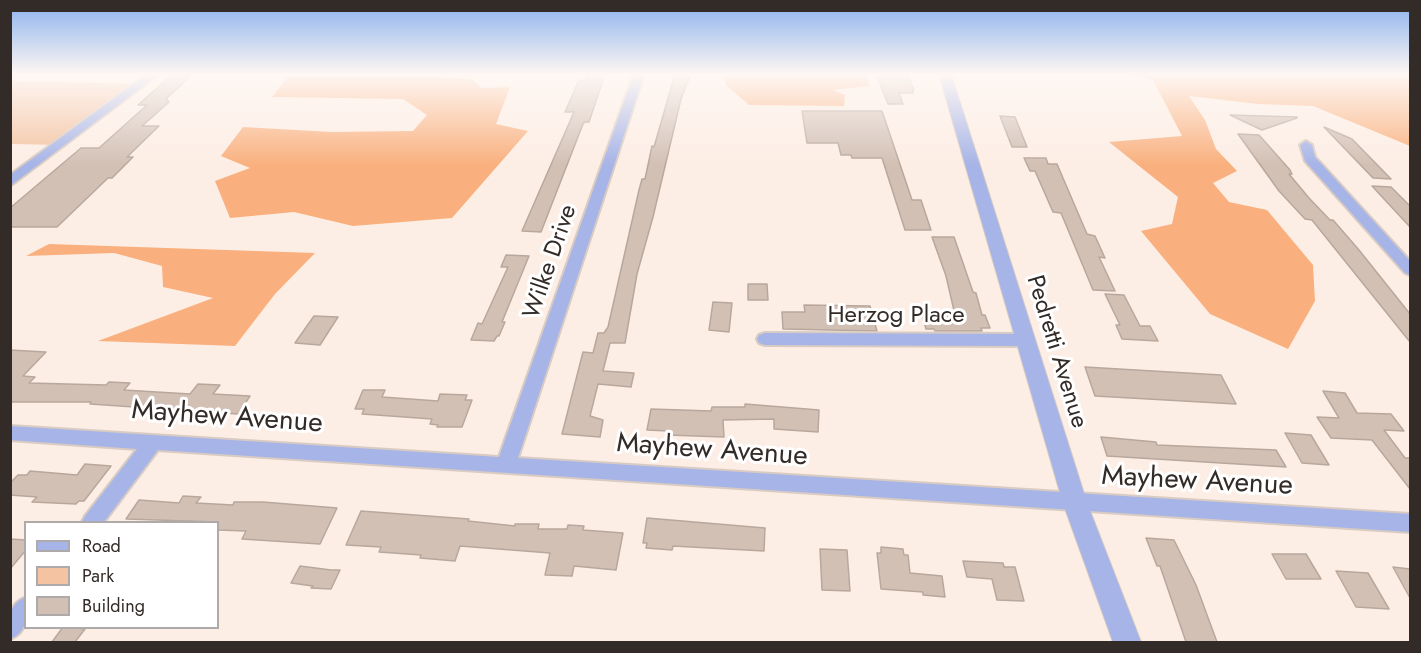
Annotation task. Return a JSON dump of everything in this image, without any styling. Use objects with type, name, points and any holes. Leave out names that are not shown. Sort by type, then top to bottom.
[{"type":"street","points":[[10,182],[113,104]]},
{"type":"street","name":"Wilke Drive","points":[[506,465],[629,104]]},
{"type":"street","name":"Pedretti Avenue","points":[[954,104],[1075,503],[1128,642]]},
{"type":"street","points":[[1306,145],[1309,159],[1410,270]]},
{"type":"street","name":"Herzog Place","points":[[765,339],[1026,340]]},
{"type":"street","name":"Mayhew Avenue","points":[[10,433],[1410,523]]},
{"type":"street","points":[[93,521],[154,441]]},
{"type":"street","points":[[10,628],[24,611]]},
{"type":"green space","points":[[11,104],[113,104],[61,145],[11,144]]},
{"type":"shaded area","points":[[411,104],[503,104],[496,124],[528,131],[452,218],[353,226],[294,212],[230,218],[215,181],[250,168],[221,156],[243,127],[331,132],[413,131],[427,115]]},
{"type":"shaded area","points":[[748,104],[844,104],[844,106]]},
{"type":"shaded area","points":[[1166,104],[1195,104],[1205,120],[1216,149],[1237,171],[1213,183],[1229,202],[1267,210],[1313,265],[1315,301],[1288,349],[1210,314],[1141,231],[1172,224],[1178,197],[1109,142],[1182,136]]},
{"type":"shaded area","points":[[1271,104],[1410,104],[1410,146],[1313,106]]},
{"type":"shaded area","points":[[49,244],[315,253],[275,294],[235,346],[98,341],[213,298],[163,287],[162,266],[114,253],[26,256]]},
{"type":"building","points":[[166,104],[142,126],[159,126],[127,157],[133,157],[112,178],[108,178],[57,227],[10,227],[10,208],[81,148],[99,148],[147,105],[138,105]]},
{"type":"building","points":[[568,104],[595,104],[589,122],[583,124],[541,232],[522,231],[574,112],[565,112]]},
{"type":"building","points":[[666,104],[680,104],[637,274],[625,343],[610,343],[603,371],[634,373],[631,387],[598,384],[590,416],[603,420],[600,437],[562,434],[583,352],[593,353],[598,333],[604,333],[608,327],[639,190],[642,179],[645,179],[652,146],[654,147]]},
{"type":"building","points":[[802,111],[882,111],[912,200],[921,200],[931,230],[905,230],[882,158],[852,158],[851,155],[841,155],[838,143],[807,143]]},
{"type":"building","points":[[1230,115],[1297,117],[1297,118],[1262,130]]},
{"type":"building","points":[[1000,116],[1015,117],[1027,147],[1012,147]]},
{"type":"building","points":[[1324,127],[1352,139],[1391,179],[1373,178]]},
{"type":"building","points":[[1238,134],[1259,135],[1290,170],[1292,174],[1289,174],[1309,198],[1330,220],[1333,220],[1359,250],[1410,314],[1410,342],[1312,220],[1305,219],[1279,191]]},
{"type":"building","points":[[1024,158],[1046,158],[1048,164],[1057,164],[1087,234],[1095,236],[1105,258],[1099,257],[1115,291],[1093,290],[1061,213],[1053,212],[1035,171],[1030,171]]},
{"type":"building","points":[[1372,186],[1391,187],[1410,206],[1410,227]]},
{"type":"building","points":[[932,237],[954,237],[982,315],[985,315],[990,328],[981,328],[982,331],[926,329],[922,315],[955,315],[946,276]]},
{"type":"building","points":[[506,255],[529,256],[502,322],[505,322],[499,336],[494,341],[471,340],[478,323],[482,324],[508,267],[501,267]]},
{"type":"building","points":[[748,284],[767,284],[768,300],[748,300]]},
{"type":"building","points":[[1105,294],[1124,295],[1140,326],[1150,326],[1158,341],[1122,339],[1116,325],[1120,325]]},
{"type":"building","points":[[713,302],[732,303],[729,332],[709,330]]},
{"type":"building","points":[[804,305],[870,306],[877,331],[783,329],[782,312],[805,312]]},
{"type":"building","points":[[314,316],[338,317],[320,345],[295,343]]},
{"type":"building","points":[[10,350],[46,352],[23,376],[35,377],[29,383],[106,385],[109,382],[130,383],[124,390],[190,394],[198,384],[220,385],[213,394],[250,396],[238,414],[90,404],[91,402],[10,402]]},
{"type":"building","points":[[1085,367],[1221,375],[1236,404],[1095,396]]},
{"type":"building","points":[[363,390],[385,390],[382,397],[438,401],[440,394],[467,395],[465,400],[472,400],[462,427],[437,427],[438,425],[430,424],[432,419],[362,414],[364,409],[355,409]]},
{"type":"building","points":[[1323,391],[1345,393],[1357,413],[1391,414],[1404,431],[1384,430],[1405,458],[1410,458],[1410,489],[1372,440],[1331,438],[1317,417],[1339,418]]},
{"type":"building","points":[[745,404],[819,410],[818,432],[774,429],[774,419],[723,420],[724,437],[667,435],[668,431],[647,430],[651,409],[711,411],[712,407],[745,407]]},
{"type":"building","points":[[1285,433],[1311,435],[1329,465],[1302,463]]},
{"type":"building","points":[[1101,437],[1156,442],[1157,445],[1276,450],[1286,467],[1107,456]]},
{"type":"building","points":[[85,464],[111,466],[84,501],[76,504],[32,502],[37,497],[10,495],[10,483],[18,475],[27,475],[30,471],[77,475]]},
{"type":"building","points":[[183,496],[201,497],[196,503],[233,505],[234,502],[263,502],[337,508],[320,544],[242,539],[246,531],[219,530],[219,521],[126,519],[139,500],[179,503]]},
{"type":"building","points":[[361,511],[469,519],[468,521],[515,526],[515,524],[539,524],[538,529],[567,529],[568,525],[584,526],[583,530],[623,533],[616,570],[574,566],[572,576],[545,575],[550,553],[460,546],[455,561],[420,558],[421,555],[379,552],[381,547],[346,545]]},
{"type":"building","points":[[647,518],[765,528],[764,551],[673,546],[672,550],[646,548],[647,543],[643,543]]},
{"type":"building","points":[[1146,538],[1174,540],[1196,585],[1217,642],[1186,642],[1160,566],[1157,566]]},
{"type":"building","points":[[10,539],[24,540],[24,552],[10,569]]},
{"type":"building","points":[[881,547],[903,549],[904,555],[908,555],[910,573],[942,576],[945,597],[923,595],[923,592],[881,589],[877,553],[881,553]]},
{"type":"building","points":[[820,549],[847,550],[850,591],[822,590]]},
{"type":"building","points":[[1272,554],[1306,554],[1321,579],[1286,579]]},
{"type":"building","points":[[963,561],[1003,563],[1004,567],[1015,567],[1024,601],[997,600],[992,579],[967,577]]},
{"type":"building","points":[[300,566],[340,570],[331,589],[311,588],[313,586],[291,583]]},
{"type":"building","points":[[1393,567],[1410,569],[1410,598]]},
{"type":"building","points":[[1336,571],[1368,573],[1389,609],[1356,607]]},
{"type":"building","points":[[62,629],[85,629],[75,642],[52,642]]}]
